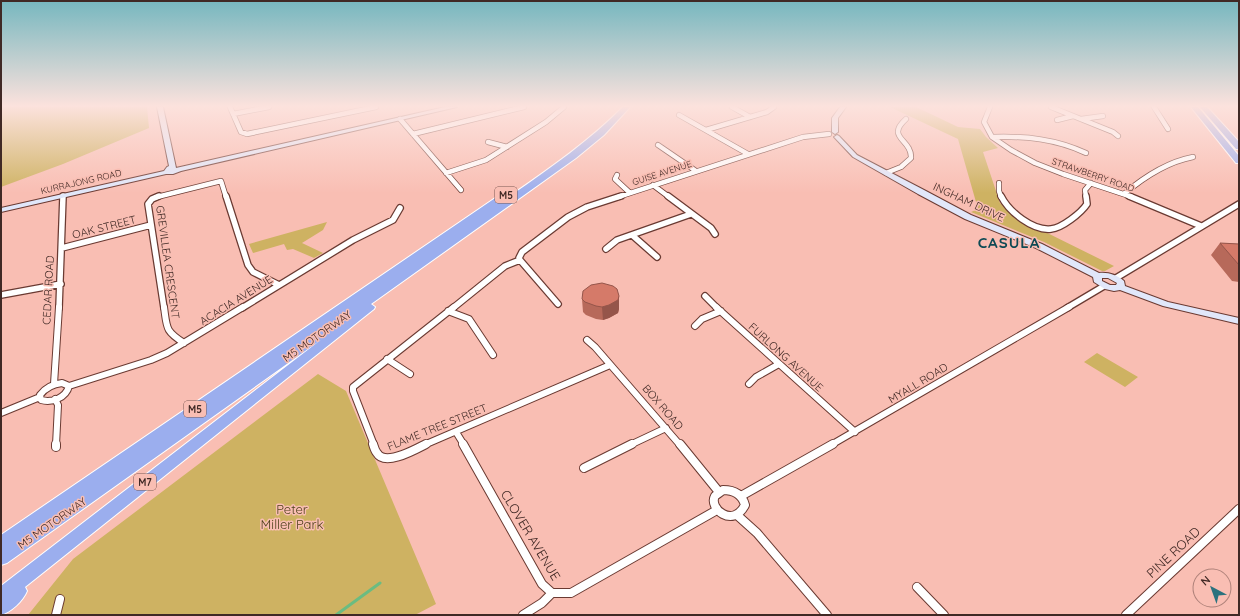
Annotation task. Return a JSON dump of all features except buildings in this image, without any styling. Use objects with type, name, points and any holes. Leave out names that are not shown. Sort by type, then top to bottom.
[{"type":"highway","name":"M5 MOTORWAY","points":[[1,544],[537,174],[578,144],[587,136]]},
{"type":"highway","name":"M5 MOTORWAY","points":[[1,558],[501,208],[599,136]]},
{"type":"highway","points":[[1218,136],[1239,161]]},
{"type":"highway","points":[[1229,136],[1239,147]]},
{"type":"highway","points":[[1,607],[43,570],[291,369],[501,208]]},
{"type":"highway","name":"M7","points":[[1,596],[291,369]]},
{"type":"street","points":[[168,136],[176,168],[323,136]]},
{"type":"street","points":[[414,136],[461,190]]},
{"type":"street","points":[[446,173],[480,163],[525,136]]},
{"type":"street","points":[[716,136],[748,154]]},
{"type":"street","name":"GUISE AVENUE","points":[[520,260],[519,258],[522,252],[568,217],[587,207],[803,137],[822,136]]},
{"type":"street","name":"INGHAM DRIVE","points":[[835,136],[855,156],[964,215],[1039,246],[1098,276]]},
{"type":"street","points":[[886,173],[903,166],[911,157],[910,149],[899,136]]},
{"type":"street","points":[[993,137],[1041,138],[1065,144],[1086,153]]},
{"type":"street","name":"STRAWBERRY ROAD","points":[[993,137],[1004,147],[1028,160],[1124,194],[1201,226]]},
{"type":"street","points":[[488,142],[507,147]]},
{"type":"street","points":[[658,145],[696,171]]},
{"type":"street","points":[[1124,194],[1145,179],[1184,158],[1193,157]]},
{"type":"street","name":"KURRAJONG ROAD","points":[[1,210],[166,172],[173,172],[176,168]]},
{"type":"street","points":[[617,175],[615,179],[617,182],[630,193]]},
{"type":"street","name":"GREVILLEA CRESCENT","points":[[184,343],[171,335],[167,330],[148,204],[149,199],[221,181],[248,265],[253,272],[279,285]]},
{"type":"street","points":[[999,183],[999,193],[1009,207],[1028,222],[1041,228],[1052,229],[1059,226],[1085,207],[1087,204],[1085,190],[1091,183]]},
{"type":"street","points":[[653,185],[711,228],[715,234]]},
{"type":"street","name":"CEDAR ROAD","points":[[54,384],[61,284],[63,196]]},
{"type":"street","points":[[1116,278],[1237,204],[1239,200]]},
{"type":"street","name":"ACACIA AVENUE","points":[[69,386],[151,360],[184,343],[354,240],[393,220],[400,208]]},
{"type":"street","points":[[606,249],[612,242],[691,214]]},
{"type":"street","name":"OAK STREET","points":[[62,248],[151,225]]},
{"type":"street","points":[[632,235],[657,256]]},
{"type":"street","points":[[520,260],[558,304]]},
{"type":"street","name":"FLAME TREE STREET","points":[[520,260],[505,266],[353,386],[353,391],[377,454],[382,458],[390,459],[610,365]]},
{"type":"street","points":[[1120,287],[1121,283],[1116,278],[1108,275],[1098,276],[1097,280],[1104,286],[1111,288],[1120,287],[1166,304],[1239,321]]},
{"type":"street","points":[[1,295],[47,288],[61,284]]},
{"type":"street","name":"MYALL ROAD","points":[[741,496],[855,432],[1104,286]]},
{"type":"street","name":"FURLONG AVENUE","points":[[706,296],[721,312],[855,432]]},
{"type":"street","points":[[448,311],[469,319],[493,355]]},
{"type":"street","points":[[695,326],[702,319],[721,312]]},
{"type":"street","name":"BOX ROAD","points":[[587,340],[666,428],[719,492]]},
{"type":"street","points":[[386,359],[410,374]]},
{"type":"street","points":[[749,384],[756,377],[779,364]]},
{"type":"street","points":[[1,413],[40,398],[45,389],[54,384],[65,383],[69,386],[68,391],[56,399],[46,401],[40,400],[40,398]]},
{"type":"street","points":[[56,399],[58,405],[56,448]]},
{"type":"street","points":[[584,468],[666,428]]},
{"type":"street","name":"CLOVER AVENUE","points":[[456,432],[542,584],[552,593],[571,593],[717,510]]},
{"type":"street","points":[[728,490],[738,493],[744,500],[744,509],[737,515],[727,516],[717,510],[714,503],[714,498],[719,492],[728,490]]},
{"type":"street","name":"PINE ROAD","points":[[1126,615],[1239,509]]},
{"type":"street","points":[[737,515],[757,533],[827,615]]},
{"type":"street","points":[[917,587],[944,615]]},
{"type":"street","points":[[522,615],[542,603],[552,593]]},
{"type":"street","points":[[56,615],[60,599]]},
{"type":"green space","points":[[1,136],[130,136],[63,164],[1,187]]},
{"type":"green space","points":[[951,136],[985,136],[998,148],[983,152],[1000,203],[1019,219],[1114,266],[1102,271],[1044,242],[971,212],[978,209],[958,139]]},
{"type":"green space","points":[[327,222],[323,230],[302,243],[323,253],[314,258],[293,249],[287,250],[284,244],[253,253],[249,244]]},
{"type":"green space","points":[[1097,353],[1138,377],[1125,387],[1084,362]]},
{"type":"green space","name":"Peter Miller Park","points":[[318,374],[346,391],[436,604],[415,615],[28,615],[73,559]]},
{"type":"waterway","points":[[336,615],[380,583]]},
{"type":"district","name":"CASULA","points":[[1009,243]]}]
